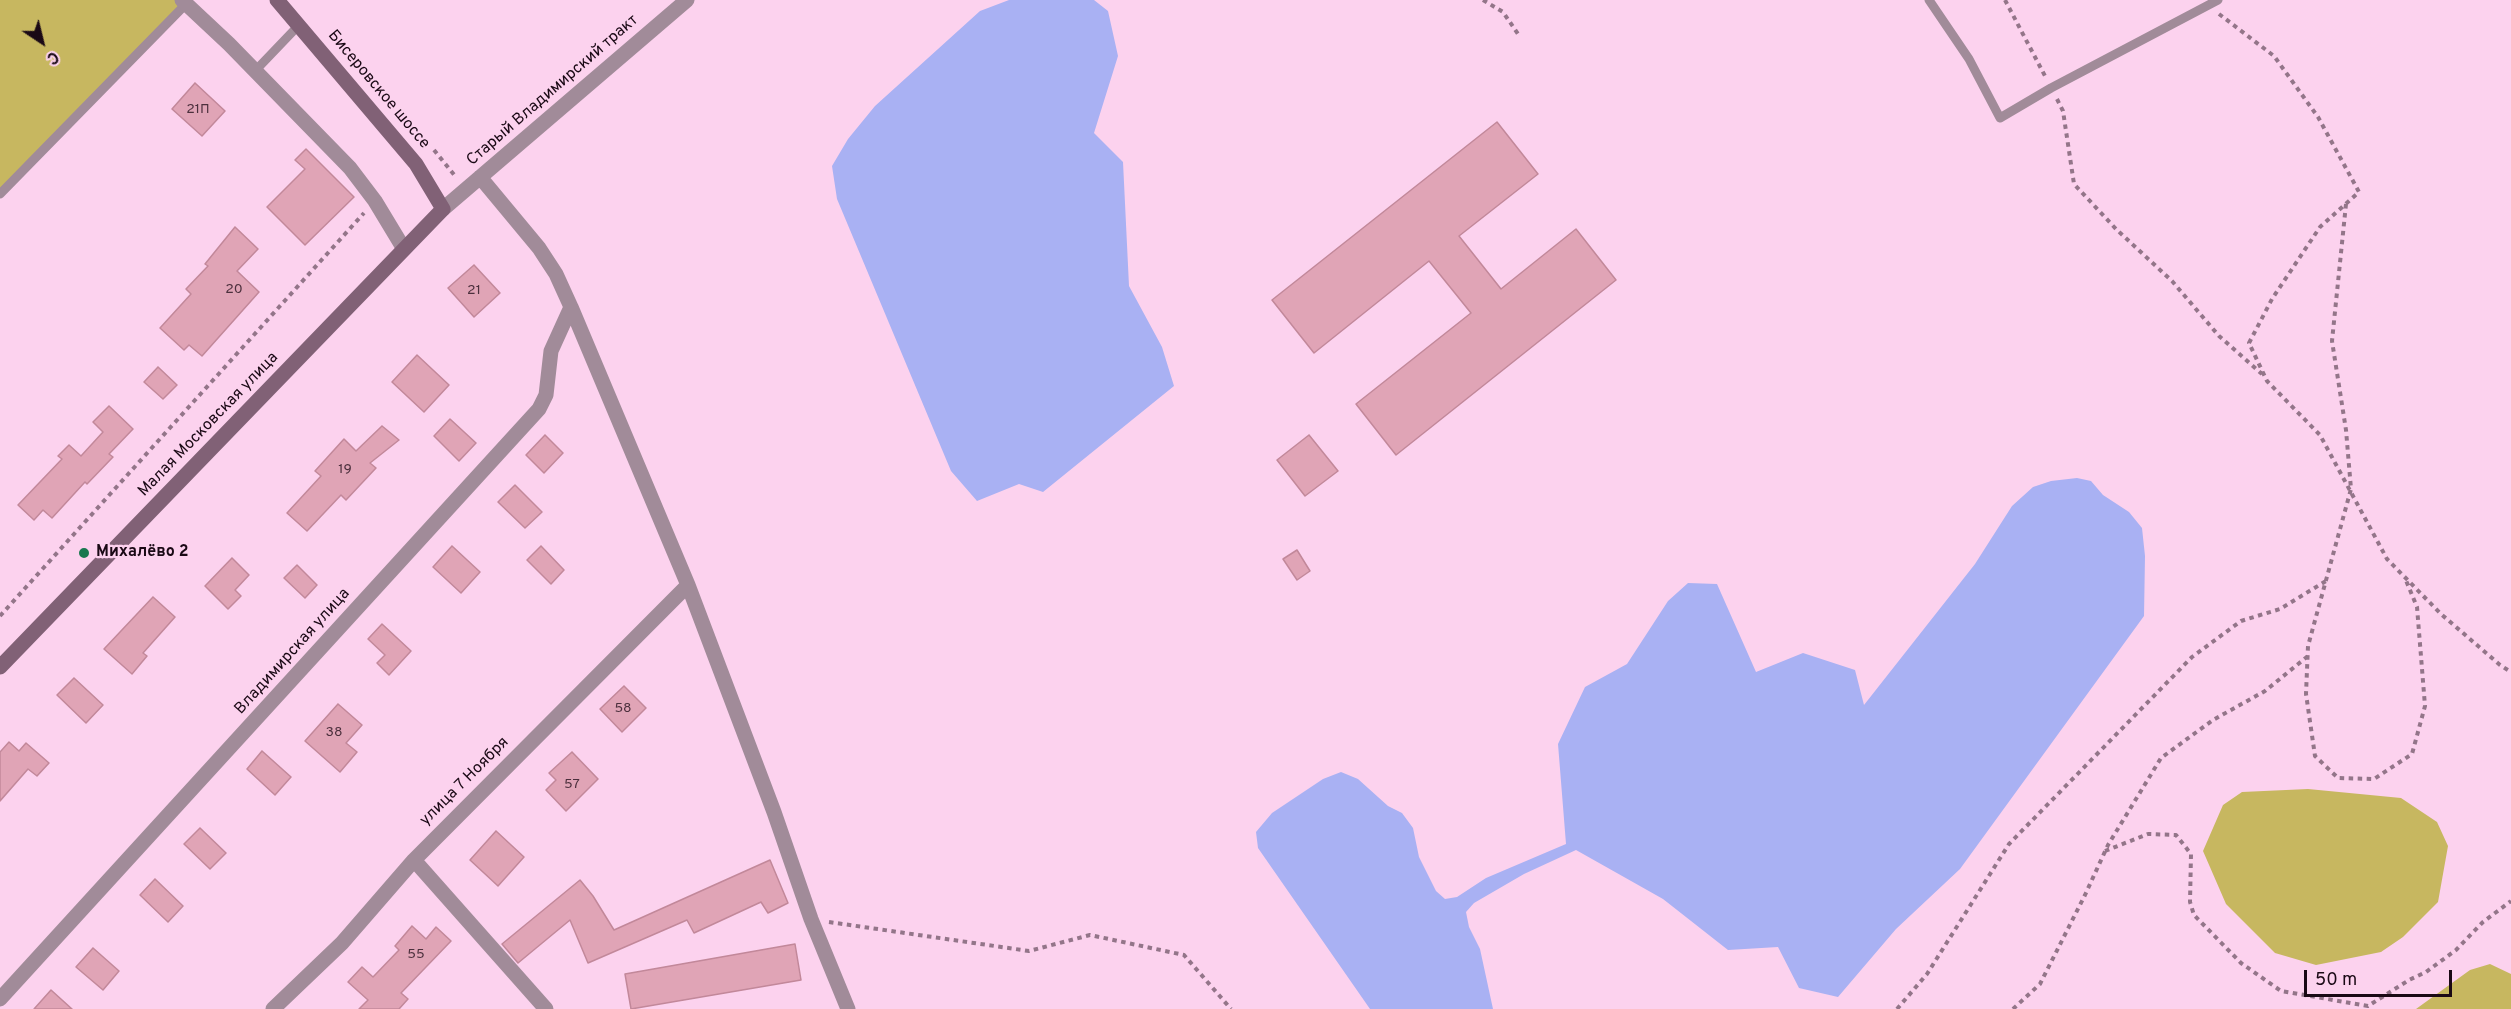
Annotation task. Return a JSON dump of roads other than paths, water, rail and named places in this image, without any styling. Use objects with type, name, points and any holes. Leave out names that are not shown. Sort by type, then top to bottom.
[{"type":"main road","name":"Бисеровское шоссе","points":[[277,0],[416,164],[443,209]]},
{"type":"main road","name":"Малая Московская улица","points":[[0,667],[443,209]]},
{"type":"street","name":"Старый Владимирский тракт","points":[[443,209],[687,0]]},
{"type":"street","points":[[184,2],[350,168],[375,201],[404,249]]},
{"type":"street","points":[[480,177],[539,248],[556,274],[571,307],[688,585],[774,812],[811,919],[848,1009]]},
{"type":"street","name":"Владимирская улица","points":[[0,999],[538,409],[546,395],[551,351],[571,307]]},
{"type":"street","name":"улица 7 Ноября","points":[[273,1009],[342,943],[414,860],[688,585]]},
{"type":"street","points":[[414,860],[546,1009]]},
{"type":"lane","points":[[1929,0],[1969,59],[2000,118],[2051,88],[2218,0]]},
{"type":"lane","points":[[0,194],[184,2]]},
{"type":"lane","points":[[255,71],[299,25]]},
{"type":"water","points":[[1009,0],[1094,0],[1108,11],[1118,56],[1094,133],[1123,162],[1129,286],[1162,347],[1174,386],[1043,492],[1019,484],[977,501],[951,471],[837,199],[832,166],[848,139],[875,106],[980,11]]},
{"type":"water","points":[[2077,478],[2091,481],[2103,495],[2129,512],[2142,528],[2145,556],[2144,616],[1960,869],[1896,929],[1838,997],[1799,988],[1778,947],[1728,950],[1663,899],[1576,850],[1524,874],[1474,903],[1466,912],[1469,927],[1480,949],[1493,1009],[1370,1009],[1258,848],[1256,832],[1272,813],[1323,779],[1341,772],[1358,779],[1388,806],[1402,813],[1413,828],[1419,857],[1436,891],[1445,899],[1457,897],[1486,878],[1566,844],[1558,744],[1585,687],[1627,664],[1668,601],[1688,583],[1717,584],[1756,672],[1803,653],[1855,670],[1864,705],[1975,564],[2012,506],[2033,487],[2051,481]]},
{"type":"place","name":"Михалёво 2","points":[[84,553]]}]
